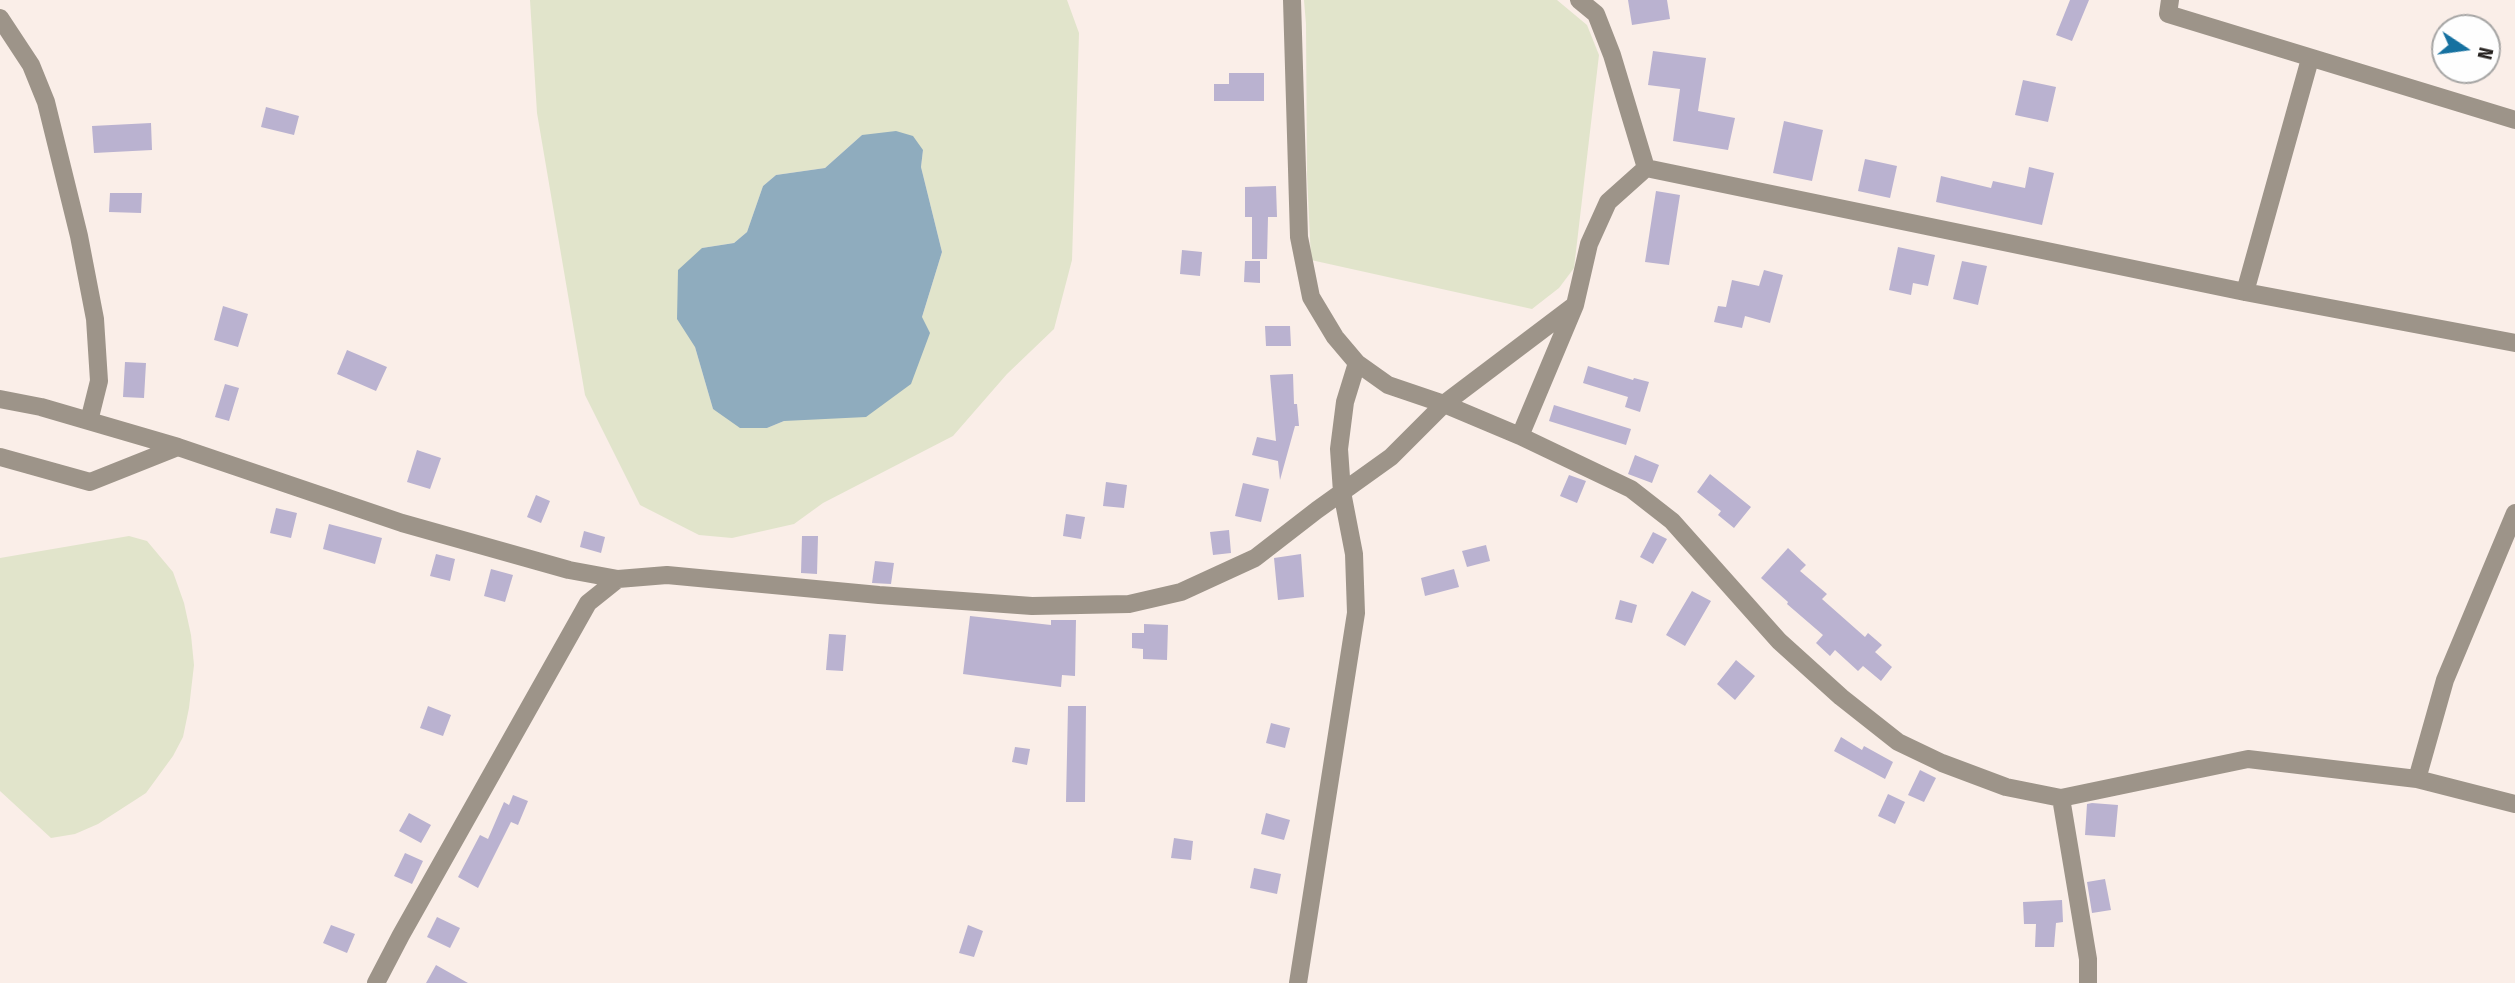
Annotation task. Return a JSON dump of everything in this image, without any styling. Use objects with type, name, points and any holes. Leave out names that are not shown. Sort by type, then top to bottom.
[{"type":"street","points":[[1292,0],[1299,237],[1311,297],[1335,337],[1357,363],[1388,385],[1444,404],[1520,436],[1631,489],[1672,521],[1779,640],[1841,696],[1898,742],[1942,764],[2006,787],[2061,798],[2248,759],[2417,779],[2515,804]]},
{"type":"street","points":[[1579,0],[1596,15],[1612,55],[1646,168]]},
{"type":"street","points":[[2170,0],[2168,14],[2515,120]]},
{"type":"street","points":[[0,18],[23,50],[42,93],[79,236],[95,319],[99,381],[89,421]]},
{"type":"street","points":[[2245,292],[2310,59]]},
{"type":"street","points":[[1646,168],[2245,292],[2515,344]]},
{"type":"street","points":[[1520,436],[1575,306],[1590,244],[1608,202],[1646,168]]},
{"type":"street","points":[[0,399],[41,407],[178,447],[402,523],[569,570],[618,579],[667,575],[1032,606],[1129,604],[1181,592],[1255,558],[1391,457],[1444,404],[1575,306]]},
{"type":"street","points":[[1298,983],[1356,613],[1354,554],[1342,492],[1339,449],[1345,402],[1357,363]]},
{"type":"street","points":[[0,457],[90,482],[178,447]]},
{"type":"street","points":[[2417,779],[2445,680],[2515,513]]},
{"type":"street","points":[[376,983],[588,603],[618,579]]},
{"type":"street","points":[[2061,798],[2088,959],[2088,983]]},
{"type":"green space","points":[[530,0],[1067,0],[1079,33],[1072,260],[1054,329],[1007,374],[953,436],[823,503],[794,524],[732,538],[699,535],[640,505],[585,395],[537,113]],"holes":[[[862,135],[923,150],[921,167],[942,252],[922,317],[784,421],[767,428],[713,409],[695,347],[702,248],[734,243],[747,232],[763,186],[776,175],[825,168]]]},
{"type":"green space","points":[[1304,0],[1557,0],[1587,25],[1599,55],[1574,268],[1559,288],[1532,309],[1311,260]]},
{"type":"green space","points":[[129,536],[147,541],[173,572],[184,603],[194,665],[183,737],[173,756],[146,793],[98,824],[75,834],[51,838],[0,791],[0,558]]},
{"type":"water","points":[[896,131],[913,136],[923,150],[921,167],[942,252],[922,317],[930,333],[911,384],[866,417],[784,421],[767,428],[740,428],[713,409],[695,347],[677,319],[678,270],[702,248],[734,243],[747,232],[763,186],[776,175],[825,168],[862,135]]},
{"type":"building","points":[[1628,0],[1667,0],[1670,19],[1632,25]]},
{"type":"building","points":[[2070,0],[2089,0],[2072,41],[2056,35]]},
{"type":"building","points":[[1653,51],[1706,58],[1698,111],[1735,118],[1728,150],[1673,141],[1680,89],[1648,85]]},
{"type":"building","points":[[1229,73],[1264,73],[1264,101],[1214,101],[1214,84],[1229,84]]},
{"type":"building","points":[[2023,80],[2056,87],[2048,122],[2015,115]]},
{"type":"building","points":[[266,107],[299,116],[294,135],[261,127]]},
{"type":"building","points":[[1784,121],[1823,130],[1812,181],[1773,173]]},
{"type":"building","points":[[151,123],[152,150],[94,153],[92,126]]},
{"type":"building","points":[[1865,159],[1897,166],[1890,198],[1858,191]]},
{"type":"building","points":[[2029,167],[2054,173],[2042,225],[1936,202],[1941,176],[1991,188],[1993,181],[2025,188]]},
{"type":"building","points":[[1276,186],[1277,217],[1268,217],[1267,259],[1252,259],[1252,217],[1245,217],[1245,187]]},
{"type":"building","points":[[1656,191],[1680,195],[1669,265],[1645,262]]},
{"type":"building","points":[[110,193],[142,193],[141,213],[109,212]]},
{"type":"building","points":[[1898,247],[1935,255],[1928,286],[1913,283],[1911,295],[1889,290]]},
{"type":"building","points":[[1182,250],[1202,252],[1200,276],[1180,274]]},
{"type":"building","points":[[1245,261],[1260,261],[1260,283],[1244,282]]},
{"type":"building","points":[[1962,261],[1987,266],[1978,305],[1953,299]]},
{"type":"building","points":[[1764,270],[1783,275],[1770,323],[1745,316],[1742,328],[1714,322],[1718,306],[1726,307],[1732,280],[1759,286]]},
{"type":"building","points":[[223,306],[248,314],[238,347],[214,340]]},
{"type":"building","points":[[1265,326],[1290,326],[1291,346],[1266,346]]},
{"type":"building","points":[[347,350],[387,367],[376,391],[337,374]]},
{"type":"building","points":[[125,362],[146,363],[144,398],[123,397]]},
{"type":"building","points":[[1588,366],[1633,380],[1634,378],[1649,382],[1640,412],[1625,407],[1628,397],[1583,383]]},
{"type":"building","points":[[1293,374],[1294,404],[1297,404],[1299,426],[1295,426],[1280,480],[1278,461],[1252,455],[1257,437],[1276,441],[1270,375]]},
{"type":"building","points":[[225,384],[239,388],[229,421],[215,417]]},
{"type":"building","points":[[1554,405],[1631,429],[1626,445],[1549,421]]},
{"type":"building","points":[[417,450],[441,458],[430,489],[407,482]]},
{"type":"building","points":[[1635,455],[1659,465],[1652,483],[1628,474]]},
{"type":"building","points":[[1710,474],[1751,507],[1734,528],[1718,515],[1721,511],[1697,492]]},
{"type":"building","points":[[1569,475],[1586,481],[1577,503],[1560,496]]},
{"type":"building","points":[[1106,482],[1127,485],[1124,508],[1103,506]]},
{"type":"building","points":[[1243,483],[1269,489],[1261,522],[1235,516]]},
{"type":"building","points":[[536,495],[550,501],[541,523],[527,517]]},
{"type":"building","points":[[276,508],[297,513],[291,538],[270,533]]},
{"type":"building","points":[[1066,514],[1085,517],[1081,539],[1063,536]]},
{"type":"building","points":[[329,524],[382,538],[375,564],[323,549]]},
{"type":"building","points":[[1229,530],[1231,553],[1213,555],[1210,532]]},
{"type":"building","points":[[584,531],[605,537],[601,553],[580,547]]},
{"type":"building","points":[[1653,532],[1667,539],[1653,564],[1640,557]]},
{"type":"building","points":[[802,536],[818,536],[817,574],[801,573]]},
{"type":"building","points":[[1486,545],[1490,561],[1467,567],[1462,551]]},
{"type":"building","points":[[1788,548],[1806,565],[1800,571],[1827,594],[1822,599],[1865,637],[1868,633],[1882,645],[1875,652],[1892,667],[1881,681],[1863,666],[1858,671],[1835,650],[1830,656],[1816,643],[1823,635],[1761,578]]},
{"type":"building","points":[[436,554],[455,559],[450,581],[430,576]]},
{"type":"building","points":[[1301,554],[1304,597],[1278,600],[1274,558]]},
{"type":"building","points":[[875,561],[894,563],[891,584],[872,583]]},
{"type":"building","points":[[491,569],[513,575],[505,602],[484,596]]},
{"type":"building","points":[[1454,569],[1459,587],[1425,596],[1421,578]]},
{"type":"building","points":[[1692,591],[1711,601],[1685,646],[1666,635]]},
{"type":"building","points":[[1620,600],[1637,605],[1632,623],[1615,619]]},
{"type":"building","points":[[970,616],[1051,625],[1051,620],[1076,620],[1075,676],[1062,675],[1061,687],[963,674]]},
{"type":"building","points":[[1144,624],[1168,625],[1167,660],[1143,659],[1143,649],[1132,648],[1132,633],[1144,633]]},
{"type":"building","points":[[829,634],[846,635],[843,671],[826,670]]},
{"type":"building","points":[[1736,660],[1755,676],[1735,700],[1717,684]]},
{"type":"building","points":[[428,706],[451,715],[443,736],[420,728]]},
{"type":"building","points":[[1068,706],[1086,706],[1085,802],[1066,802]]},
{"type":"building","points":[[1271,723],[1290,728],[1285,748],[1266,743]]},
{"type":"building","points":[[1841,737],[1862,750],[1864,746],[1893,762],[1885,779],[1834,751]]},
{"type":"building","points":[[1015,747],[1030,749],[1027,765],[1012,762]]},
{"type":"building","points":[[1920,770],[1936,778],[1924,802],[1908,795]]},
{"type":"building","points":[[1888,794],[1905,802],[1895,824],[1878,816]]},
{"type":"building","points":[[513,795],[528,801],[518,825],[511,822],[478,888],[458,877],[480,835],[488,839],[504,802],[509,805]]},
{"type":"building","points":[[2087,804],[2118,805],[2115,837],[2085,835]]},
{"type":"building","points":[[409,813],[431,825],[421,843],[399,831]]},
{"type":"building","points":[[1266,813],[1290,820],[1284,840],[1261,834]]},
{"type":"building","points":[[1174,838],[1193,841],[1191,860],[1171,858]]},
{"type":"building","points":[[405,853],[423,861],[412,884],[394,876]]},
{"type":"building","points":[[1254,868],[1281,874],[1277,894],[1250,888]]},
{"type":"building","points":[[2105,879],[2111,910],[2092,913],[2087,882]]},
{"type":"building","points":[[2062,900],[2063,922],[2056,923],[2054,947],[2035,947],[2036,924],[2024,924],[2023,902]]},
{"type":"building","points":[[437,917],[460,928],[450,948],[427,937]]},
{"type":"building","points":[[331,925],[355,934],[347,953],[323,943]]},
{"type":"building","points":[[968,925],[983,931],[974,957],[959,953]]},
{"type":"building","points":[[436,965],[468,983],[426,983]]}]
